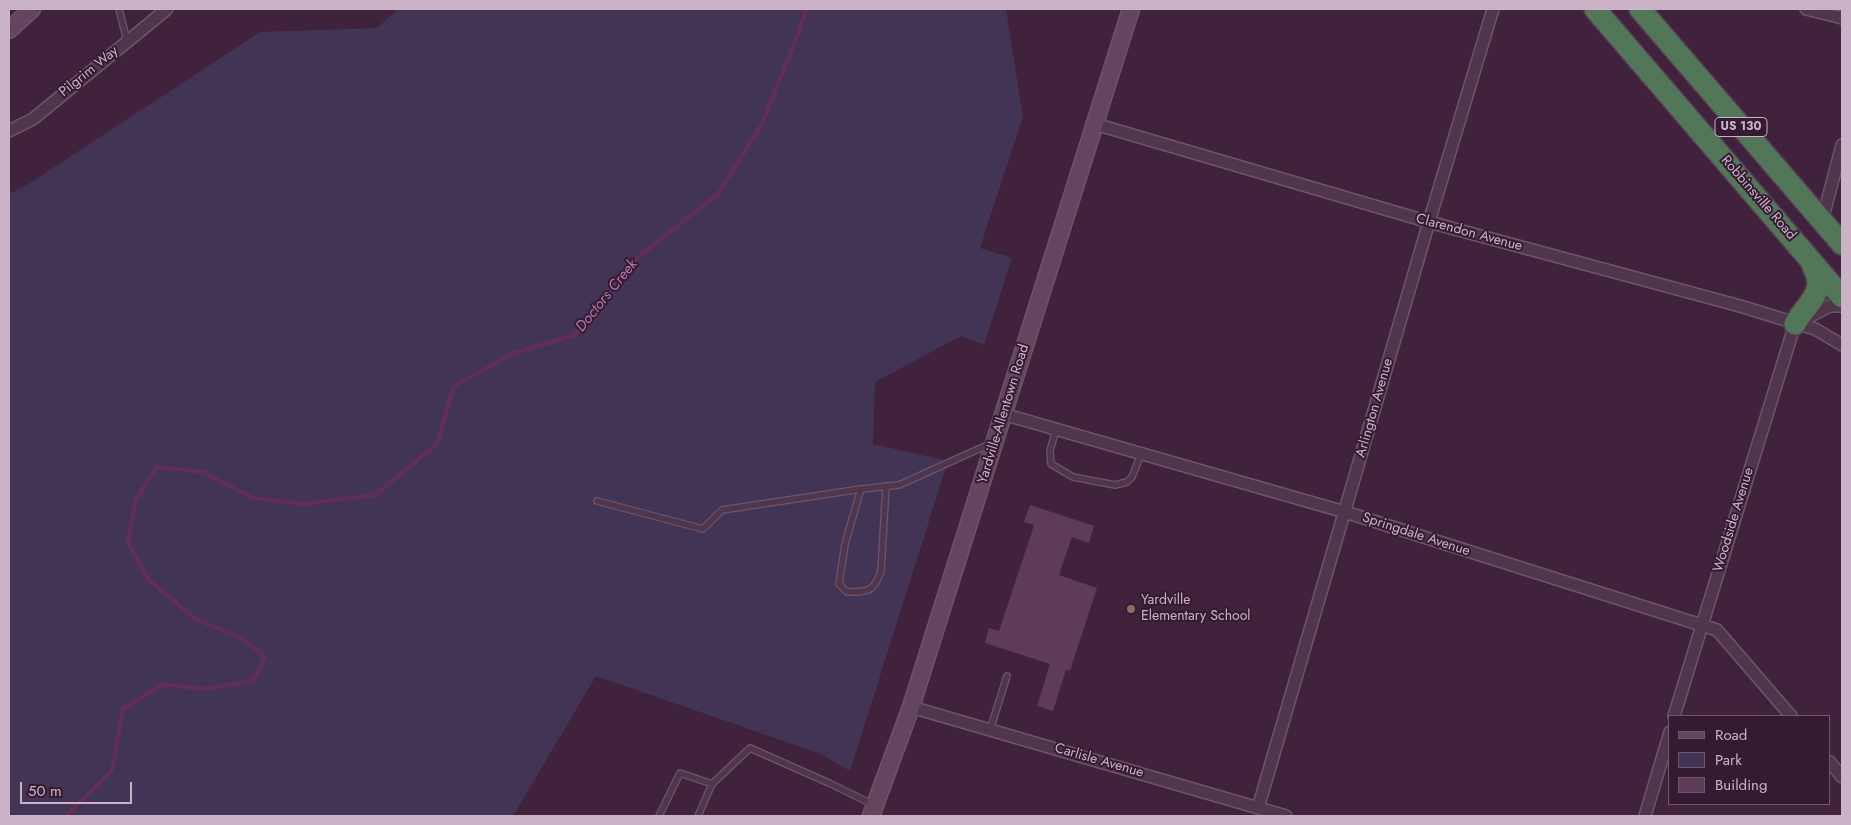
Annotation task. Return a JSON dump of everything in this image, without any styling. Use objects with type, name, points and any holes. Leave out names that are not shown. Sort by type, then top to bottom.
[{"type":"highway","name":"Robbinsville Road","points":[[1595,9],[1842,297]]},
{"type":"highway","name":"US 130","points":[[1640,9],[1842,244]]},
{"type":"highway","points":[[1795,324],[1801,312],[1813,299],[1818,282],[1811,260]]},
{"type":"main road","points":[[9,30],[32,9]]},
{"type":"main road","name":"Yardville-Allentown Road","points":[[873,811],[911,707],[1131,9]]},
{"type":"street","name":"Pilgrim Way","points":[[9,131],[33,119],[167,9]]},
{"type":"street","name":"Arlington Avenue","points":[[1258,808],[1429,222],[1494,9]]},
{"type":"street","points":[[1806,9],[1842,18]]},
{"type":"street","name":"Clarendon Avenue","points":[[1095,124],[1429,222],[1740,306],[1815,329],[1842,345]]},
{"type":"street","points":[[1822,221],[1842,145]]},
{"type":"street","points":[[1795,324],[1830,306],[1842,306]]},
{"type":"street","name":"Woodside Avenue","points":[[1674,715],[1795,324]]},
{"type":"street","name":"Springdale Avenue","points":[[1004,414],[1344,512],[1717,630],[1790,715]]},
{"type":"street","name":"Carlisle Avenue","points":[[911,707],[1286,816]]},
{"type":"street","points":[[1645,816],[1668,739]]},
{"type":"street","points":[[1831,763],[1842,777]]},
{"type":"lane","points":[[119,9],[128,41]]},
{"type":"lane","points":[[1056,430],[1050,451],[1051,464],[1073,477],[1115,485],[1127,482],[1132,477],[1141,454]]},
{"type":"lane","points":[[597,501],[704,529],[722,510],[899,485],[996,441]]},
{"type":"lane","points":[[861,489],[845,544],[839,584],[847,592],[862,592],[874,588],[877,584],[881,571],[886,486]]},
{"type":"lane","points":[[990,730],[1007,676]]},
{"type":"lane","points":[[698,816],[712,784],[750,748],[829,783],[873,811]]},
{"type":"lane","points":[[659,816],[680,773],[712,784]]},
{"type":"green space","points":[[398,9],[1006,9],[1023,117],[980,248],[1012,258],[984,345],[961,336],[875,382],[873,444],[948,461],[850,771],[821,754],[596,676],[513,816],[9,816],[9,194],[27,185],[260,32],[377,28]]},
{"type":"building","points":[[1030,505],[1094,526],[1089,543],[1072,537],[1059,575],[1097,588],[1070,671],[1066,670],[1053,711],[1037,706],[1050,664],[985,643],[989,628],[999,631],[1034,525],[1024,522]]},
{"type":"waterway","name":"Doctors Creek","points":[[66,816],[112,770],[123,709],[163,684],[203,689],[253,681],[265,657],[243,639],[195,619],[148,579],[128,543],[135,501],[157,467],[203,472],[253,498],[304,504],[375,495],[437,444],[454,386],[514,353],[575,335],[628,265],[718,194],[762,124],[799,32],[806,9]]},
{"type":"place","name":"Yardville Elementary School","points":[[1131,609]]}]
